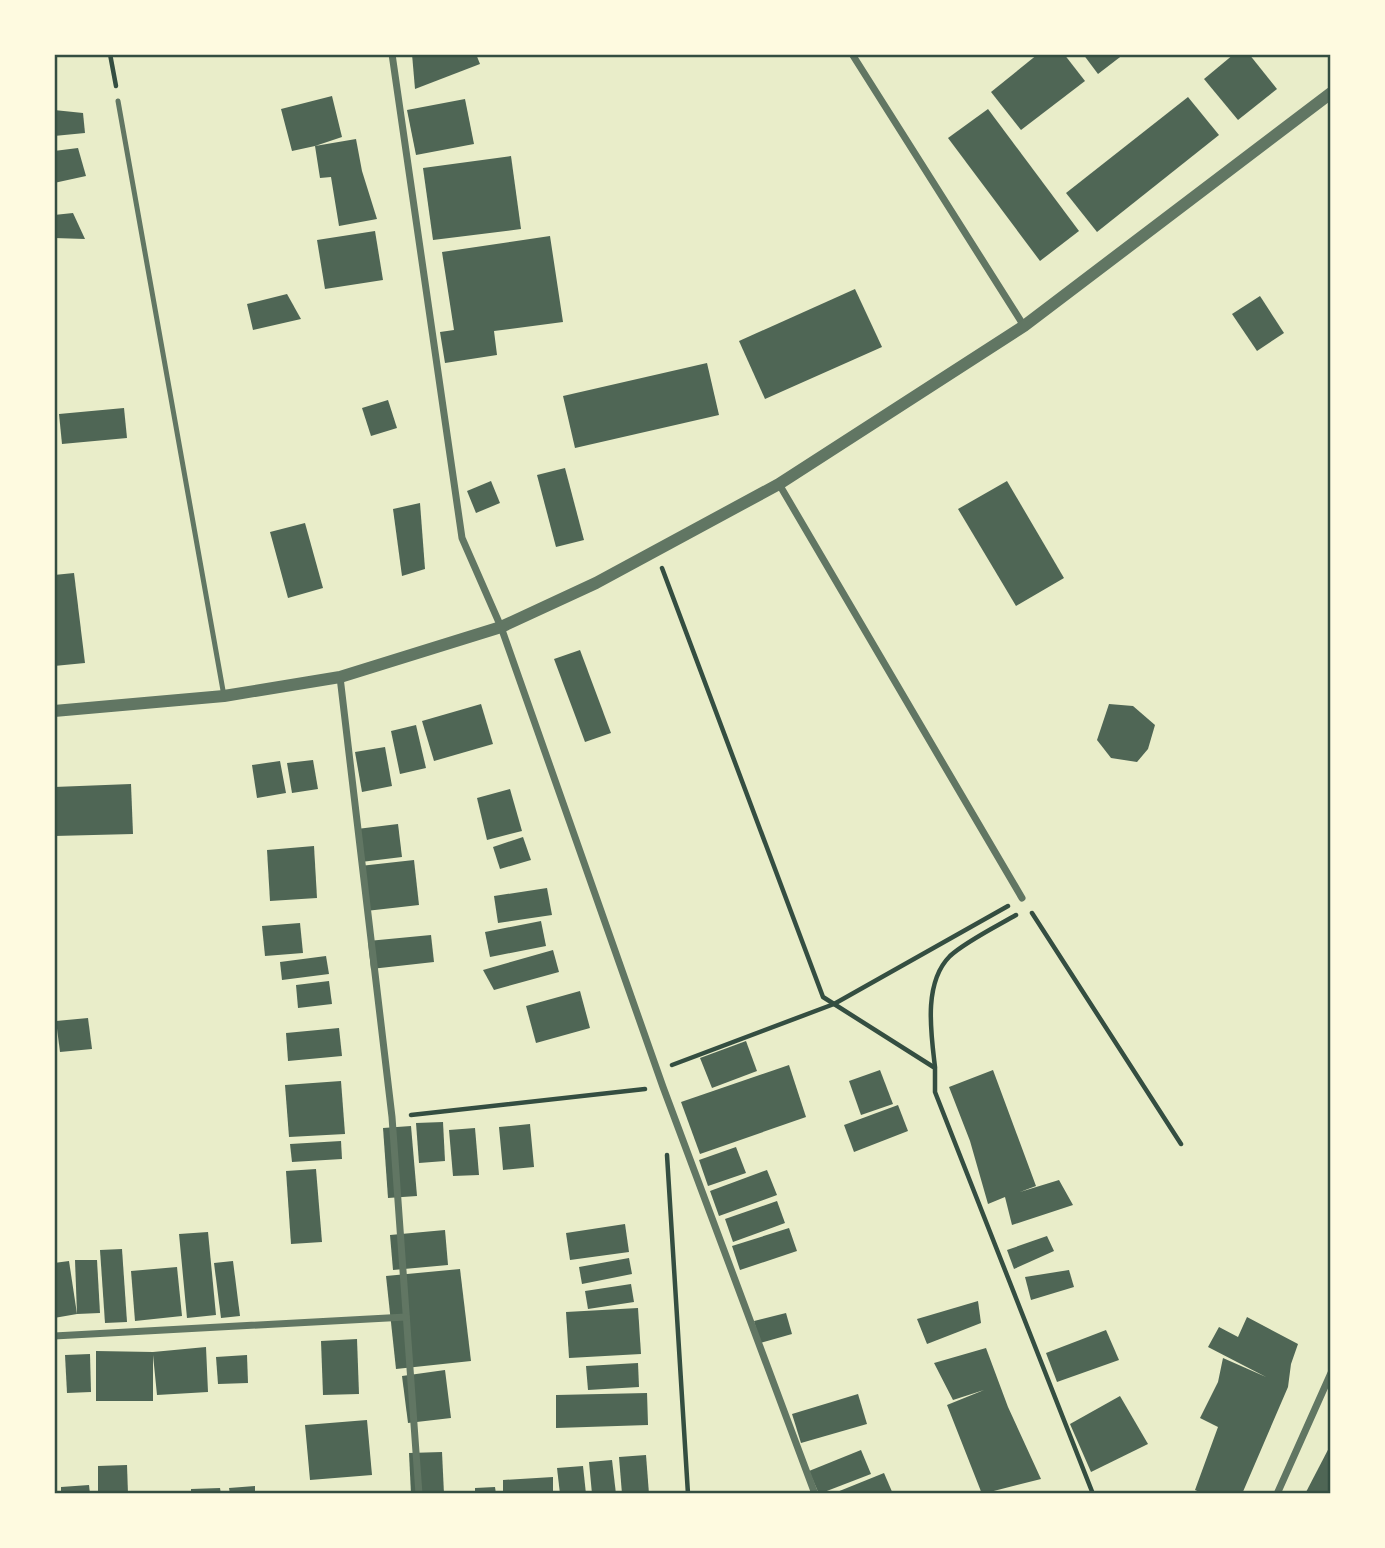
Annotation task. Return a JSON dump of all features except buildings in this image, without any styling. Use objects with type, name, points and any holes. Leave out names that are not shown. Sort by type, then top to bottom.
[{"type":"street","points":[[392,54],[462,538],[500,627],[663,1087],[815,1494]]},
{"type":"street","points":[[852,54],[1024,326]]},
{"type":"street","points":[[54,711],[224,696],[340,677],[500,627],[596,583],[779,484],[1024,326],[1331,93]]},
{"type":"street","points":[[779,484],[1022,898]]},
{"type":"street","points":[[340,677],[392,1117],[419,1494]]},
{"type":"street","points":[[54,1336],[406,1317]]},
{"type":"street","points":[[1277,1494],[1331,1373]]},
{"type":"lane","points":[[118,101],[224,696]]},
{"type":"path","points":[[110,54],[118,101]]},
{"type":"path","points":[[656,551],[823,998],[935,1068]]},
{"type":"path","points":[[657,1070],[834,1004],[1022,898],[1181,1144]]},
{"type":"path","points":[[1028,907],[951,955],[937,972],[931,1030],[935,1092],[1093,1494]]},
{"type":"path","points":[[392,1117],[663,1087]]},
{"type":"path","points":[[667,1142],[688,1494]]}]
